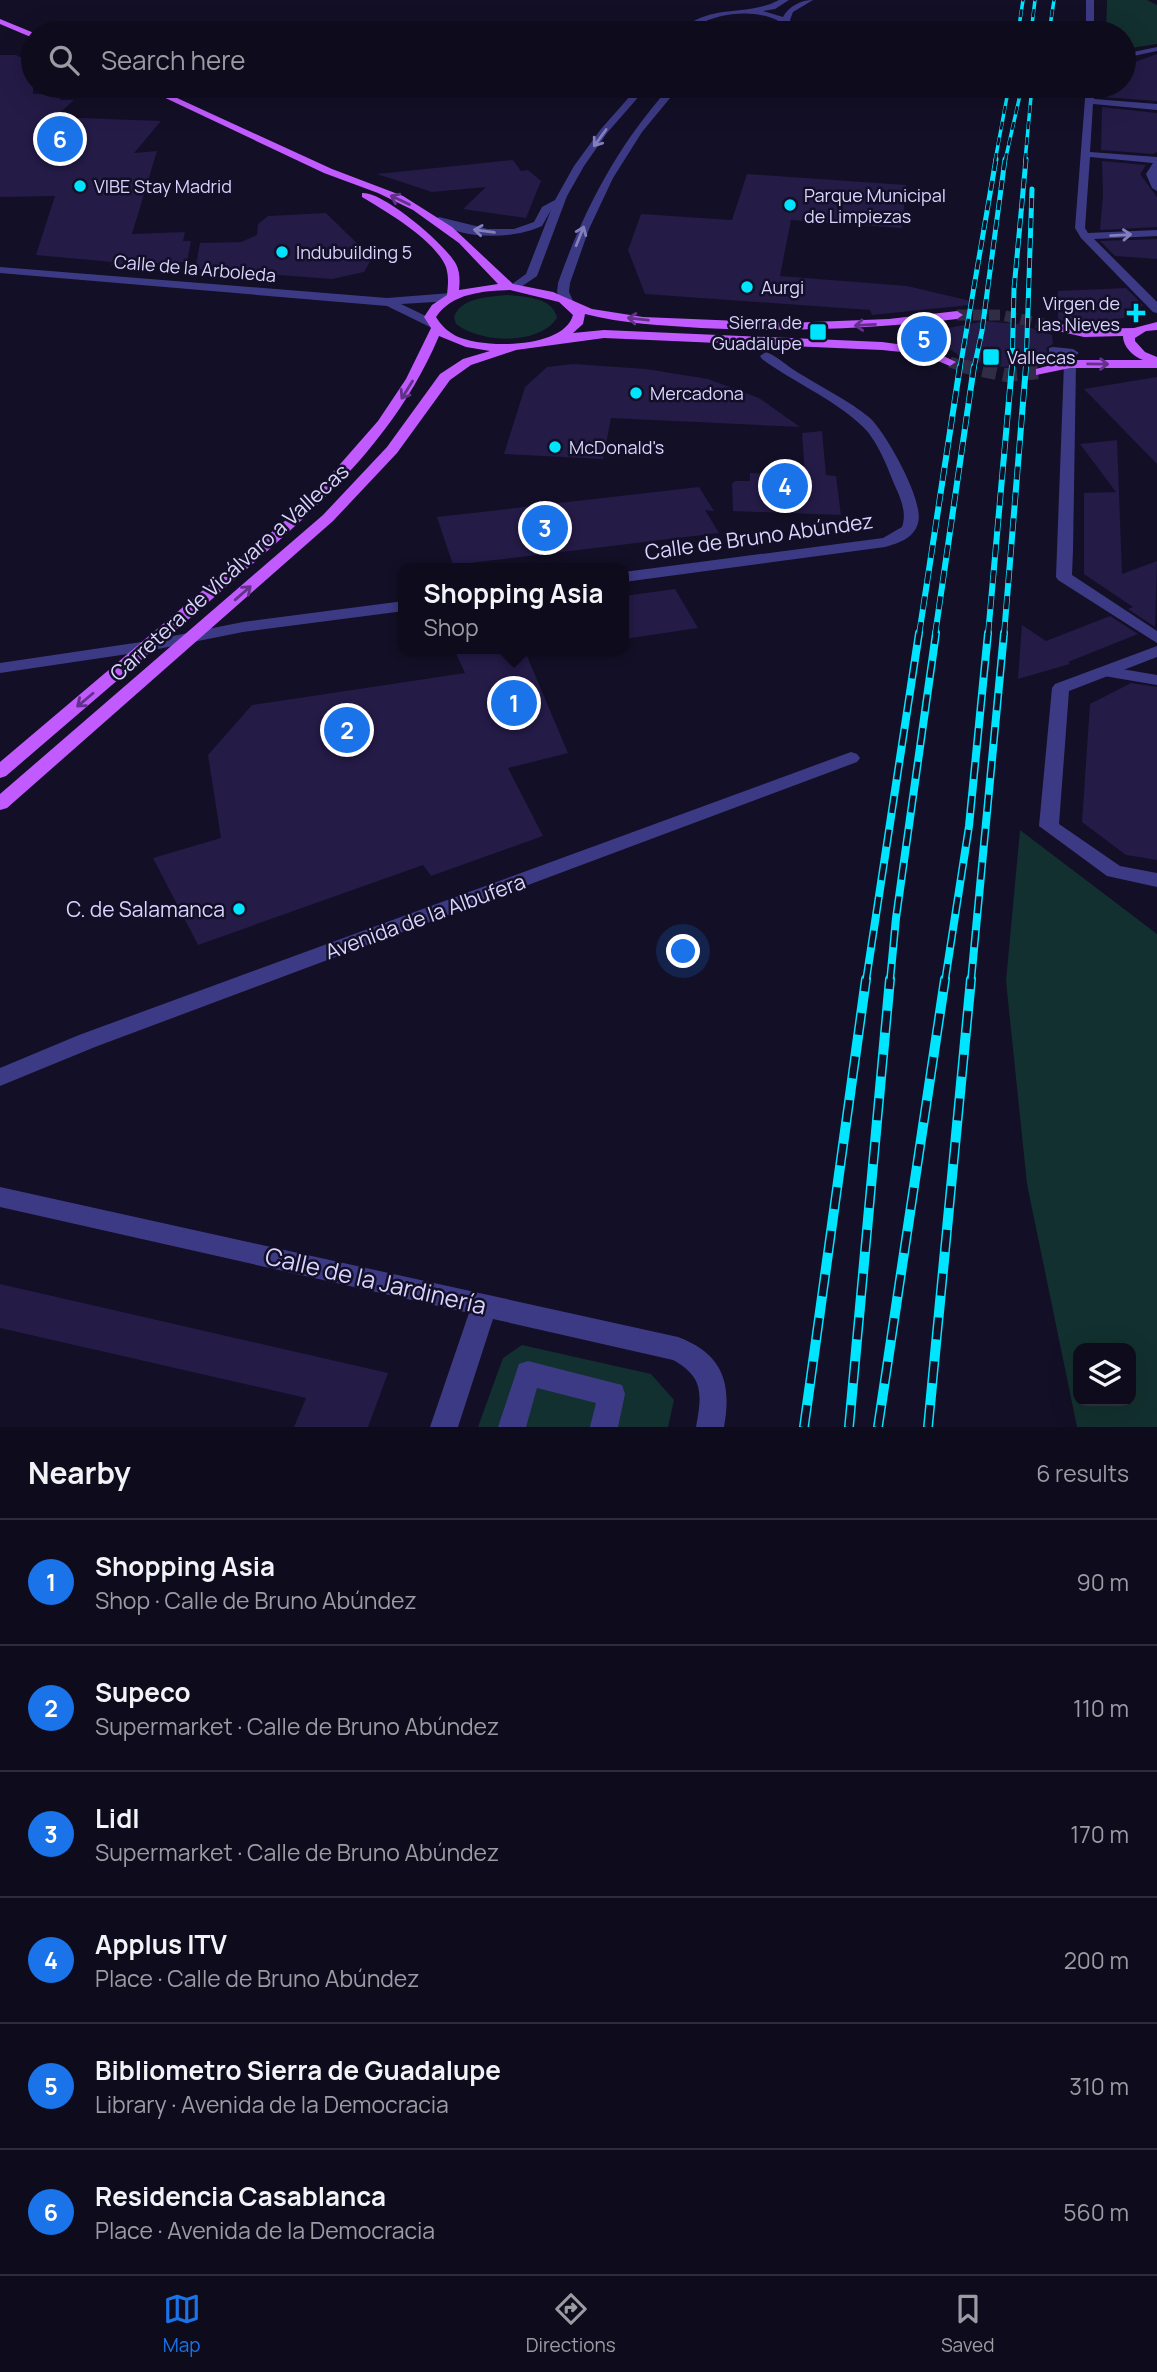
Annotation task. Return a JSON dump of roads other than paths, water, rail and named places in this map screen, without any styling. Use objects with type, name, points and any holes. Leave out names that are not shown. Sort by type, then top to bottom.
[{"type":"main road","points":[[0,21],[21,31]]},
{"type":"main road","points":[[170,98],[328,171],[404,219],[432,242],[453,271],[452,297],[472,291],[512,287],[544,292],[571,304],[619,317],[757,327],[875,324],[957,315]]},
{"type":"main road","points":[[328,171],[354,179],[439,219],[466,243],[494,276],[512,287]]},
{"type":"main road","name":"Carretera de Vicálvaro a Vallecas","points":[[0,772],[291,524],[343,473],[377,433],[410,387],[434,326],[430,317],[433,311],[452,297]]},
{"type":"main road","points":[[555,339],[575,324],[578,317],[571,304]]},
{"type":"main road","points":[[1044,324],[1094,334],[1157,326]]},
{"type":"main road","points":[[434,326],[467,343],[511,348],[555,339],[604,334],[882,346],[923,352],[950,362]]},
{"type":"main road","points":[[1139,330],[1129,337],[1129,342],[1133,349],[1157,363]]},
{"type":"main road","name":"Carretera de Vicálvaro a Vallecas","points":[[0,804],[341,506],[392,450],[445,377],[467,362],[511,348]]},
{"type":"main road","points":[[1041,372],[1071,358],[1157,363]]},
{"type":"street","points":[[697,21],[718,14],[745,13],[772,7],[785,0]]},
{"type":"street","points":[[745,13],[786,20],[790,11],[809,0]]},
{"type":"street","points":[[1090,0],[1090,21]]},
{"type":"street","points":[[1136,53],[1157,49]]},
{"type":"street","points":[[512,287],[531,276],[562,196],[604,131],[633,98]]},
{"type":"street","points":[[571,304],[563,292],[564,283],[574,251],[605,183],[624,150],[666,98]]},
{"type":"street","points":[[1139,330],[1155,320],[1157,311],[1084,236],[1080,221],[1085,154],[1090,101],[1157,107]]},
{"type":"street","points":[[1085,154],[1157,162],[1154,174],[1157,188]]},
{"type":"street","points":[[439,219],[469,229],[513,232],[538,224],[546,209],[562,196]]},
{"type":"street","points":[[1084,236],[1157,233]]},
{"type":"street","name":"Calle de la Arboleda","points":[[0,270],[387,302],[452,297]]},
{"type":"street","name":"Calle de la Arboleda","points":[[387,302],[434,326]]},
{"type":"street","points":[[1053,351],[1071,358],[1064,577],[1157,638]]},
{"type":"street","name":"Calle de Bruno Abúndez","points":[[629,576],[885,542],[900,537],[909,529],[912,508],[884,446],[869,424],[772,361]]},
{"type":"street","points":[[0,668],[148,646],[243,627],[398,608]]},
{"type":"street","points":[[1157,651],[1060,688],[1049,826],[1114,871],[1157,880]]},
{"type":"street","points":[[1104,671],[1157,680]]},
{"type":"street","name":"Avenida de la Albufera","points":[[0,1077],[87,1041],[851,758]]},
{"type":"street","name":"Calle de la Jardinería","points":[[0,1197],[678,1349],[695,1357],[707,1370],[714,1387],[712,1417]]},
{"type":"street","points":[[444,1427],[485,1304]]},
{"type":"street","points":[[512,1427],[528,1373],[612,1394],[604,1427]]},
{"type":"tunnel","points":[[957,315],[1001,315],[1044,324]]},
{"type":"tunnel","points":[[950,362],[962,366]]},
{"type":"tunnel","points":[[962,366],[1006,375],[1041,372]]},
{"type":"tunnel","points":[[962,366],[968,368]]},
{"type":"railway","points":[[1020,21],[1023,0]]},
{"type":"railway","points":[[1032,21],[1035,0]]},
{"type":"railway","points":[[1051,21],[1054,0]]},
{"type":"railway","points":[[995,161],[1007,98]]},
{"type":"railway","points":[[1005,161],[1019,98]]},
{"type":"railway","points":[[1025,161],[1031,98]]},
{"type":"railway","points":[[960,368],[996,159]]},
{"type":"railway","points":[[974,368],[982,331],[1005,159]]},
{"type":"railway","points":[[1012,368],[1014,289],[1026,159]]},
{"type":"railway","points":[[1026,368],[1032,189]]},
{"type":"railway","points":[[919,635],[960,366]]},
{"type":"railway","points":[[935,635],[974,366]]},
{"type":"railway","points":[[988,635],[1012,366]]},
{"type":"railway","points":[[1004,635],[1026,366]]},
{"type":"railway","points":[[866,981],[919,633]]},
{"type":"railway","points":[[890,981],[896,918],[936,633]]},
{"type":"railway","points":[[945,981],[969,826],[988,633]]},
{"type":"railway","points":[[971,981],[1004,633]]},
{"type":"railway","points":[[804,1427],[866,979]]},
{"type":"railway","points":[[849,1427],[890,979]]},
{"type":"railway","points":[[878,1427],[945,979]]},
{"type":"railway","points":[[928,1427],[971,979]]},
{"type":"place","name":"Residencia Casablanca","points":[[60,139]]},
{"type":"place","name":"VIBE Stay Madrid","points":[[80,186]]},
{"type":"place","name":"Parque Municipal de Limpiezas","points":[[790,205]]},
{"type":"place","name":"Indubuilding 5","points":[[282,252]]},
{"type":"place","name":"Aurgi","points":[[747,287]]},
{"type":"place","name":"Virgen de las Nieves","points":[[1136,313]]},
{"type":"place","name":"Sierra de Guadalupe","points":[[818,332]]},
{"type":"place","name":"Bibliometro Sierra de Guadalupe","points":[[924,339]]},
{"type":"place","name":"Vallecas","points":[[991,357]]},
{"type":"place","name":"Mercadona","points":[[636,393]]},
{"type":"place","name":"McDonald's","points":[[555,447]]},
{"type":"place","name":"Applus ITV","points":[[785,486]]},
{"type":"place","name":"Lidl","points":[[545,528]]},
{"type":"place","name":"Shopping Asia","points":[[514,703]]},
{"type":"place","name":"Supeco","points":[[347,730]]},
{"type":"place","name":"C. de Salamanca","points":[[239,909]]}]
